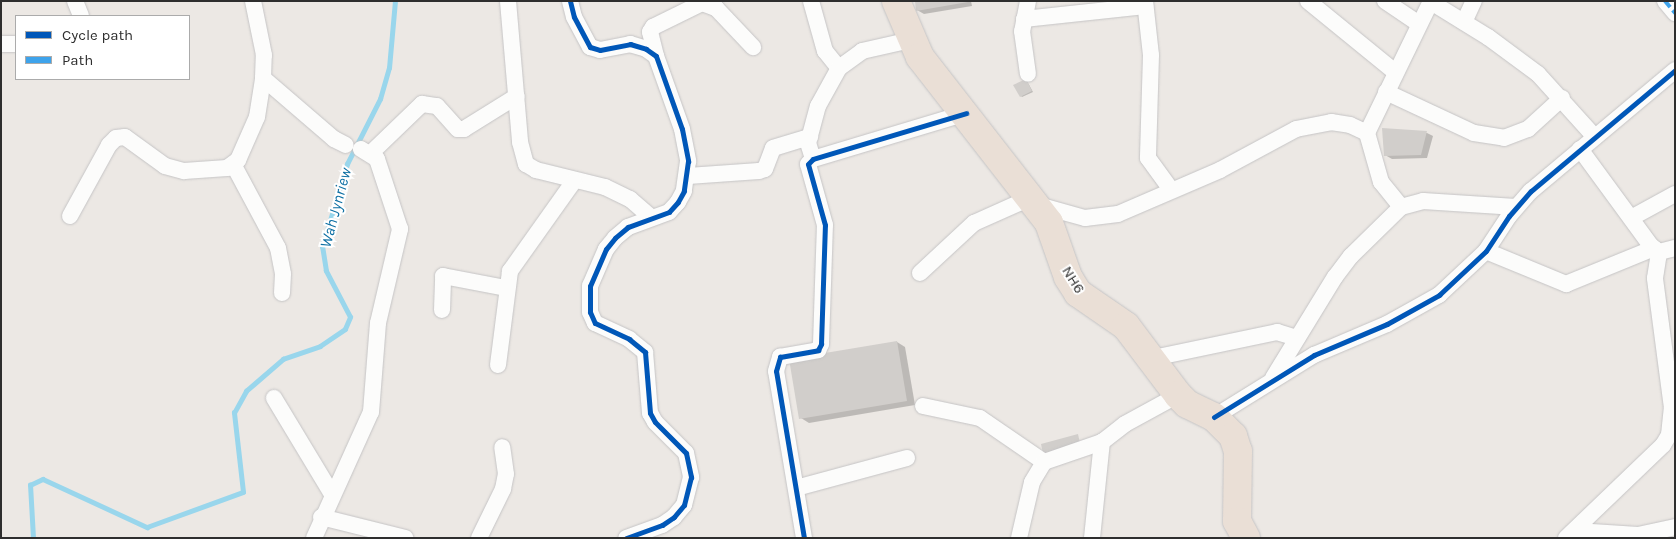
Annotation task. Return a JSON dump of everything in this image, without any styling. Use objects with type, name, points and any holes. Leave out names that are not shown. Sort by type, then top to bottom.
[{"type":"highway","name":"NH6","points":[[896,1],[911,40],[936,79],[966,113],[1049,223],[1068,277],[1078,293],[1126,326],[1153,358],[1178,395],[1188,404],[1214,416],[1233,436],[1238,451],[1237,521],[1246,538]]},
{"type":"street","points":[[75,1],[81,15]]},
{"type":"street","points":[[70,216],[109,145],[116,138],[126,137],[165,166],[184,171],[227,168],[243,153],[251,134],[262,78],[264,55],[254,1]]},
{"type":"street","points":[[508,1],[520,142],[526,164],[574,181],[605,187],[620,194],[651,216]]},
{"type":"street","points":[[570,1],[574,17],[590,47],[600,50],[630,44],[646,49],[656,56]]},
{"type":"street","points":[[811,1],[825,51],[839,68]]},
{"type":"street","points":[[1028,1],[1024,20],[1023,44],[1028,74]]},
{"type":"street","points":[[1308,1],[1395,72]]},
{"type":"street","points":[[1385,1],[1419,24]]},
{"type":"street","points":[[1464,22],[1474,1]]},
{"type":"street","points":[[1664,1],[1675,12]]},
{"type":"street","points":[[626,538],[662,525],[674,517],[684,505],[692,476],[686,453],[661,430],[650,413],[646,352],[629,339],[595,323],[590,312],[590,286],[606,249],[628,227],[651,216],[669,212],[678,202],[688,176],[682,129],[656,56],[650,32],[653,27],[702,2],[716,8],[753,47]]},
{"type":"street","points":[[1401,207],[1381,182],[1367,133],[1395,72],[1431,2],[1464,22],[1538,74],[1562,98],[1595,137]]},
{"type":"street","points":[[1024,20],[1145,4],[1151,56],[1148,158],[1171,190]]},
{"type":"street","points":[[812,159],[808,150],[810,137],[823,92],[839,68],[862,51],[911,40]]},
{"type":"street","points":[[1,44],[15,44]]},
{"type":"street","points":[[1214,416],[1314,355],[1387,324],[1439,295],[1486,251],[1516,207],[1580,149],[1675,70]]},
{"type":"street","points":[[262,78],[334,139],[360,149],[377,159],[400,229],[378,323],[371,412],[321,518],[314,538]]},
{"type":"street","points":[[1386,92],[1474,133],[1504,138],[1528,130],[1562,98]]},
{"type":"street","points":[[360,149],[422,104],[437,106],[458,129],[464,129],[517,96]]},
{"type":"street","points":[[804,538],[776,363],[780,357],[818,350],[821,344],[825,225],[807,169],[812,159],[966,113]]},
{"type":"street","points":[[920,273],[974,223],[1033,201],[1071,216],[1100,217],[1118,214],[1220,170],[1296,129],[1311,124],[1350,125],[1367,133]]},
{"type":"street","points":[[688,176],[759,171],[765,169],[773,148],[810,137]]},
{"type":"street","points":[[1580,149],[1631,218],[1667,250]]},
{"type":"street","points":[[233,164],[278,248],[283,274],[282,293]]},
{"type":"street","points":[[498,365],[506,288],[518,258],[574,181]]},
{"type":"street","points":[[1631,218],[1675,194]]},
{"type":"street","points":[[1272,380],[1351,256],[1401,207],[1423,201],[1516,207]]},
{"type":"street","points":[[1486,251],[1566,284],[1667,250]]},
{"type":"street","points":[[1571,534],[1669,435],[1672,408],[1670,363],[1655,278],[1667,250]]},
{"type":"street","points":[[442,310],[443,276],[506,288]]},
{"type":"street","points":[[1153,358],[1276,332],[1297,338]]},
{"type":"street","points":[[1019,538],[1032,482],[1044,462],[1102,442],[1126,424],[1178,395]]},
{"type":"street","points":[[274,398],[332,494]]},
{"type":"street","points":[[923,406],[980,418],[1044,462]]},
{"type":"street","points":[[1092,538],[1102,442]]},
{"type":"street","points":[[479,538],[504,489],[506,474],[502,447]]},
{"type":"street","points":[[796,488],[907,458]]},
{"type":"street","points":[[321,518],[405,538]]},
{"type":"street","points":[[1571,534],[1638,535],[1675,527]]},
{"type":"building","points":[[915,1],[968,1],[968,2],[916,11]]},
{"type":"building","points":[[1026,79],[1032,91],[1020,97],[1013,85]]},
{"type":"building","points":[[1382,128],[1427,131],[1421,155],[1384,156]]},
{"type":"building","points":[[897,341],[907,401],[799,419],[789,359]]},
{"type":"building","points":[[1078,434],[1081,448],[1044,458],[1041,444]]},
{"type":"waterway","name":"Wah Jynriew","points":[[33,538],[30,485],[43,479],[147,527],[243,492],[234,413],[246,391],[283,359],[320,346],[345,329],[350,317],[326,271],[322,247],[347,164],[380,99],[389,68],[395,1]]},
{"type":"marked path","points":[[1665,1],[1675,13]]},
{"type":"cycle path","points":[[570,1],[574,17],[590,47],[600,50],[630,44],[646,49],[656,56],[682,129],[688,161],[684,191],[678,202],[669,212],[628,227],[615,238],[606,249],[590,286],[590,312],[595,323],[629,339],[645,352],[650,413],[655,422],[686,453],[691,477],[684,505],[674,517],[662,525],[626,538]]},
{"type":"cycle path","points":[[1214,417],[1314,355],[1387,324],[1439,295],[1486,251],[1509,216],[1531,191],[1675,70]]},
{"type":"cycle path","points":[[804,538],[776,371],[780,357],[818,350],[821,344],[825,225],[808,164],[813,159],[966,113]]}]
